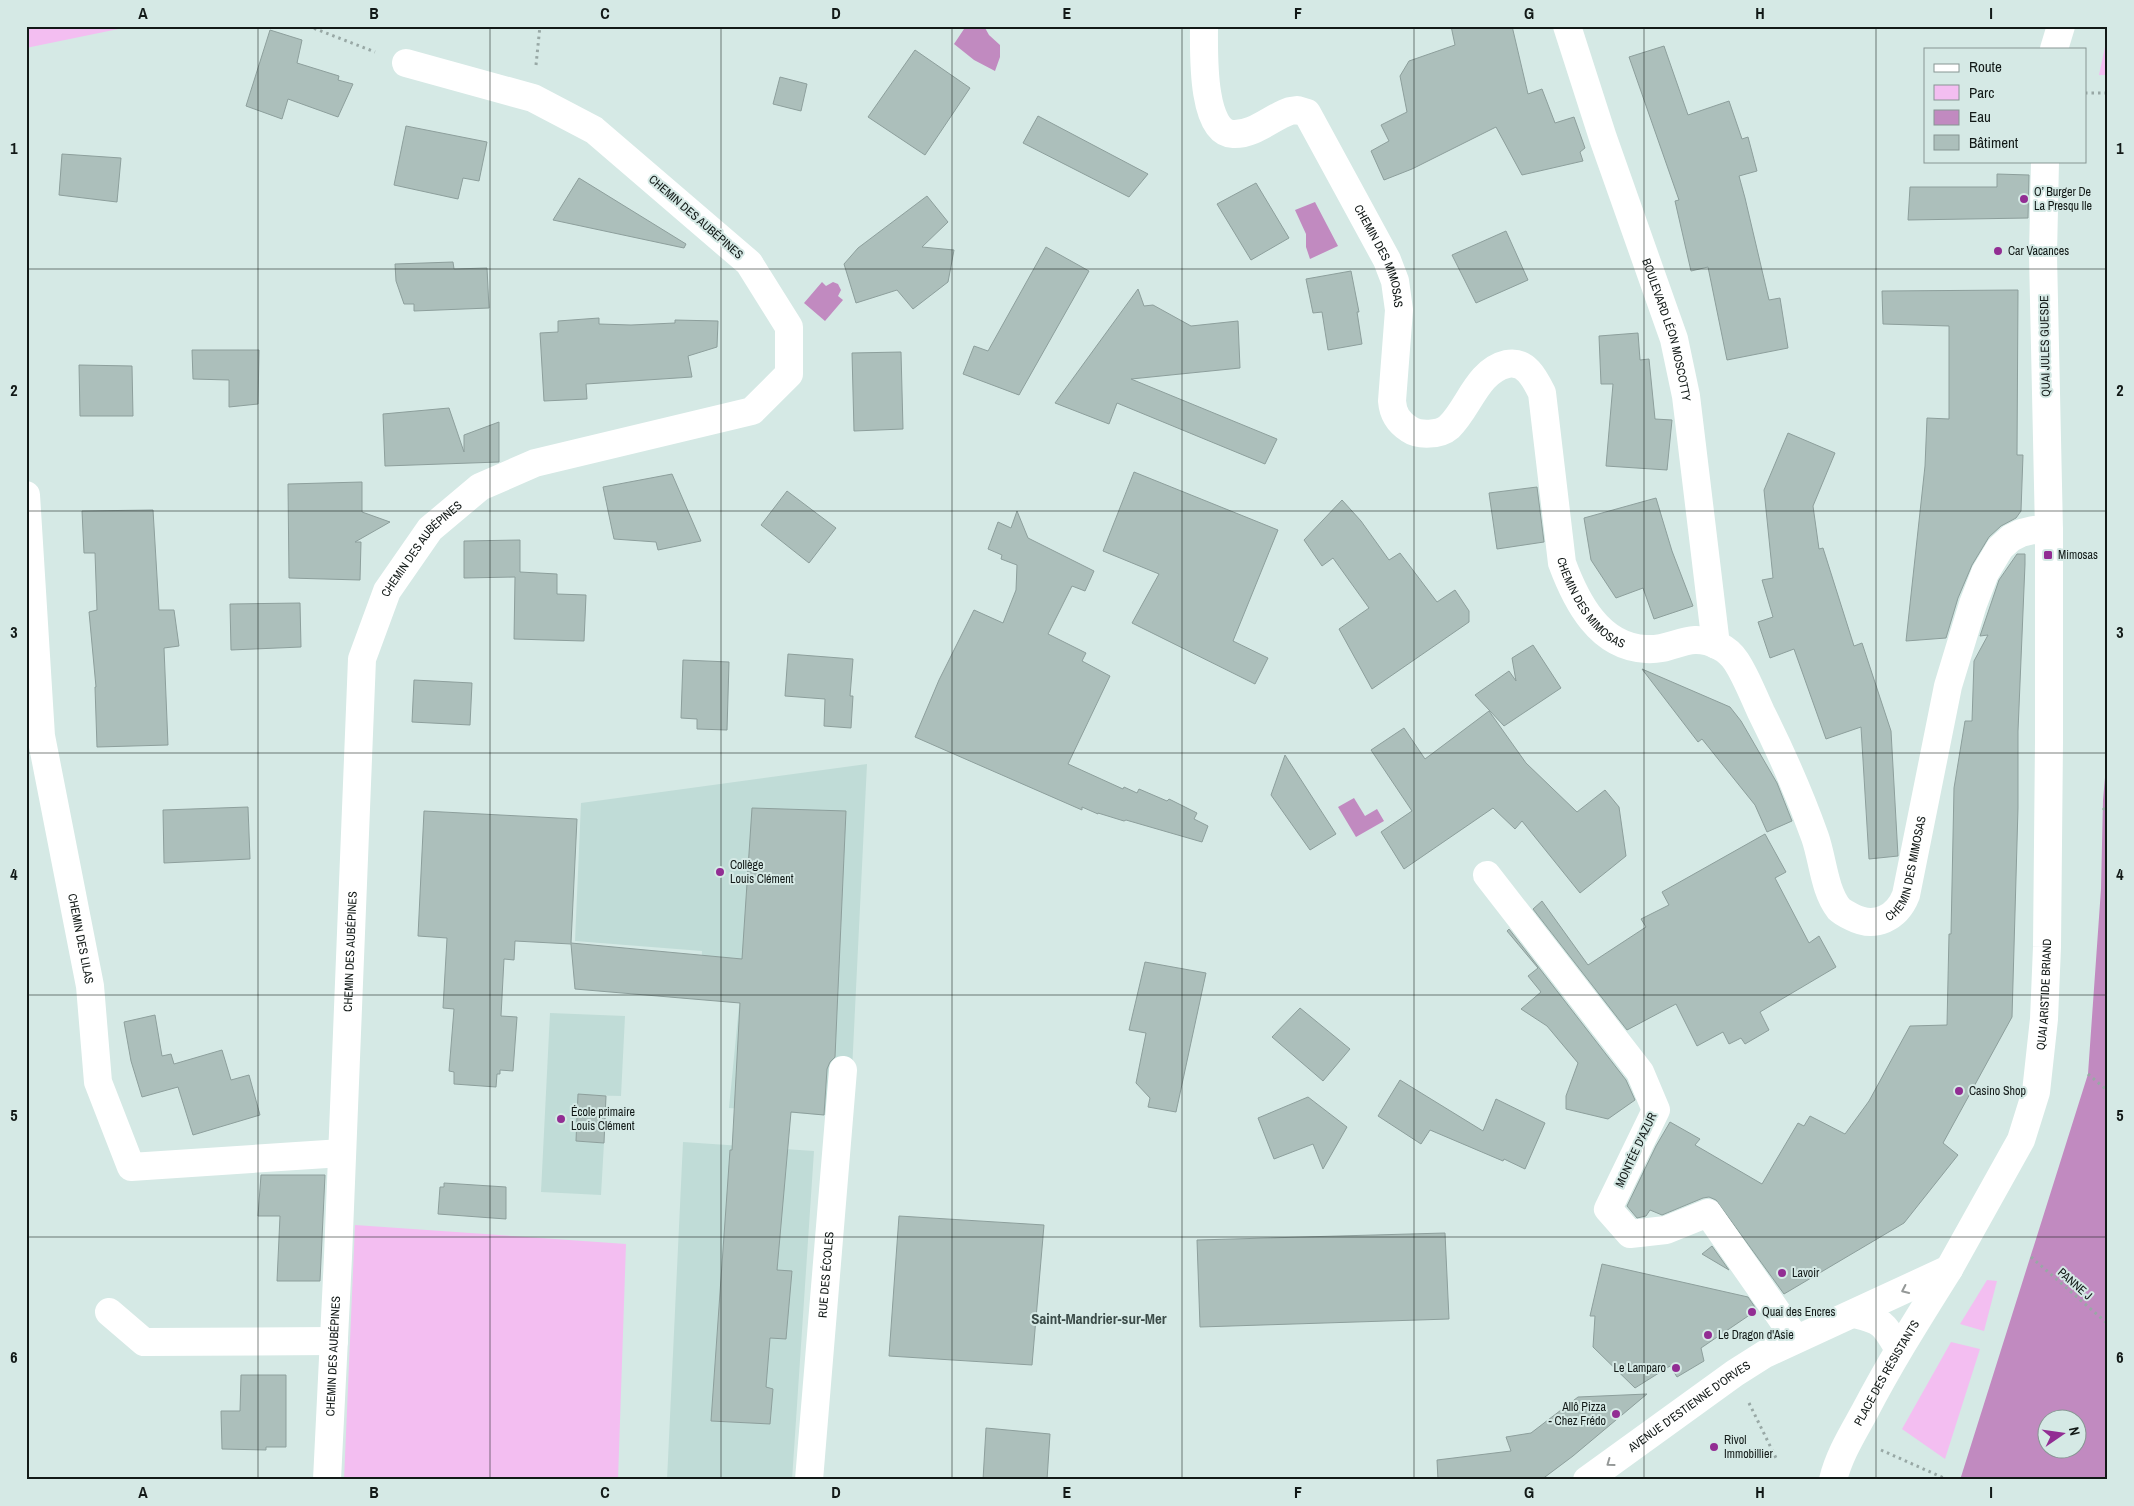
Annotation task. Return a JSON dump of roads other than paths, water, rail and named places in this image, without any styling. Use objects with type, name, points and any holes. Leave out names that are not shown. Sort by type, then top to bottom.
[{"type":"street","name":"CHEMIN DES MIMOSAS","points":[[1204,26],[1208,95],[1214,120],[1219,127],[1225,132],[1241,134],[1251,131],[1290,111],[1296,110],[1307,113],[1386,260],[1395,281],[1398,302],[1392,401],[1395,416],[1414,432],[1422,434],[1442,431],[1456,418],[1492,370],[1511,363],[1520,364],[1528,369],[1542,393],[1562,562],[1572,589],[1583,609],[1615,642],[1633,648],[1648,650],[1697,639],[1716,645],[1735,659],[1770,730],[1813,831],[1820,850],[1828,884],[1840,910],[1860,921],[1878,922],[1896,912],[1902,906],[1906,895],[1948,686],[1984,573],[1996,553],[2011,538],[2021,532],[2033,530],[2049,531]]},
{"type":"street","name":"BOULEVARD LÉON MOSCOTTY","points":[[1567,26],[1603,138],[1674,340],[1686,396],[1716,645]]},
{"type":"street","points":[[2054,48],[2061,26]]},
{"type":"street","name":"CHEMIN DES AUBÉPINES","points":[[327,1480],[362,659],[387,591],[430,529],[480,488],[535,463],[752,411],[789,374],[789,327],[749,262],[594,130],[533,98],[406,63]]},
{"type":"street","name":"QUAI JULES GUESDE","points":[[2045,162],[2043,255],[2049,531]]},
{"type":"street","name":"CHEMIN DES LILAS","points":[[26,495],[41,736],[90,986],[98,1082],[131,1167],[342,1154]]},
{"type":"street","name":"QUAI ARISTIDE BRIAND","points":[[1949,1269],[2021,1140],[2036,1092],[2044,1019],[2047,947],[2049,531]]},
{"type":"street","name":"MONTÉE D'AZUR","points":[[1487,876],[1640,1072],[1656,1110],[1608,1209],[1630,1234],[1666,1230],[1708,1213],[1796,1339]]},
{"type":"street","name":"RUE DES ÉCOLES","points":[[809,1480],[844,1070]]},
{"type":"street","points":[[1796,1339],[1949,1269]]},
{"type":"street","name":"PLACE DES RÉSISTANTS","points":[[1833,1480],[1836,1468],[1851,1437],[1898,1348],[1949,1269]]},
{"type":"street","points":[[109,1312],[144,1342],[334,1341]]},
{"type":"street","points":[[1854,1314],[1875,1319],[1886,1327],[1898,1348]]},
{"type":"street","name":"AVENUE D'ESTIENNE D'ORVES","points":[[1587,1480],[1734,1373],[1796,1339]]},
{"type":"water","points":[[966,26],[984,26],[989,35],[1000,45],[1000,57],[995,71],[974,60],[954,44]]},
{"type":"water","points":[[1315,202],[1338,246],[1310,259],[1306,247],[1306,234],[1295,210]]},
{"type":"water","points":[[822,282],[826,286],[833,282],[838,284],[841,290],[838,296],[843,300],[825,321],[804,303]]},
{"type":"water","points":[[2108,744],[2108,1480],[1960,1480],[2088,1074],[2101,889],[2103,800]]},
{"type":"water","points":[[1354,798],[1365,816],[1377,809],[1384,821],[1356,837],[1338,807]]},
{"type":"place","name":"O’ Burger De La Presqu Ile","points":[[2024,199]]},
{"type":"place","name":"Car Vacances","points":[[1998,251]]},
{"type":"place","name":"Mimosas","points":[[2048,555]]},
{"type":"place","name":"Collège Louis Clément","points":[[720,872]]},
{"type":"place","name":"Casino Shop","points":[[1959,1091]]},
{"type":"place","name":"École primaire Louis Clément","points":[[561,1119]]},
{"type":"place","name":"Lavoir","points":[[1782,1273]]},
{"type":"place","name":"Quai des Encres","points":[[1752,1312]]},
{"type":"place","name":"Le Dragon d'Asie","points":[[1708,1335]]},
{"type":"place","name":"Le Lamparo","points":[[1676,1368]]},
{"type":"place","name":"Allô Pizza - Chez Frédo","points":[[1616,1414]]},
{"type":"place","name":"Rivol Immobillier","points":[[1714,1447]]},
{"type":"district","name":"Saint-Mandrier-sur-Mer","points":[[1099,1319]]}]
